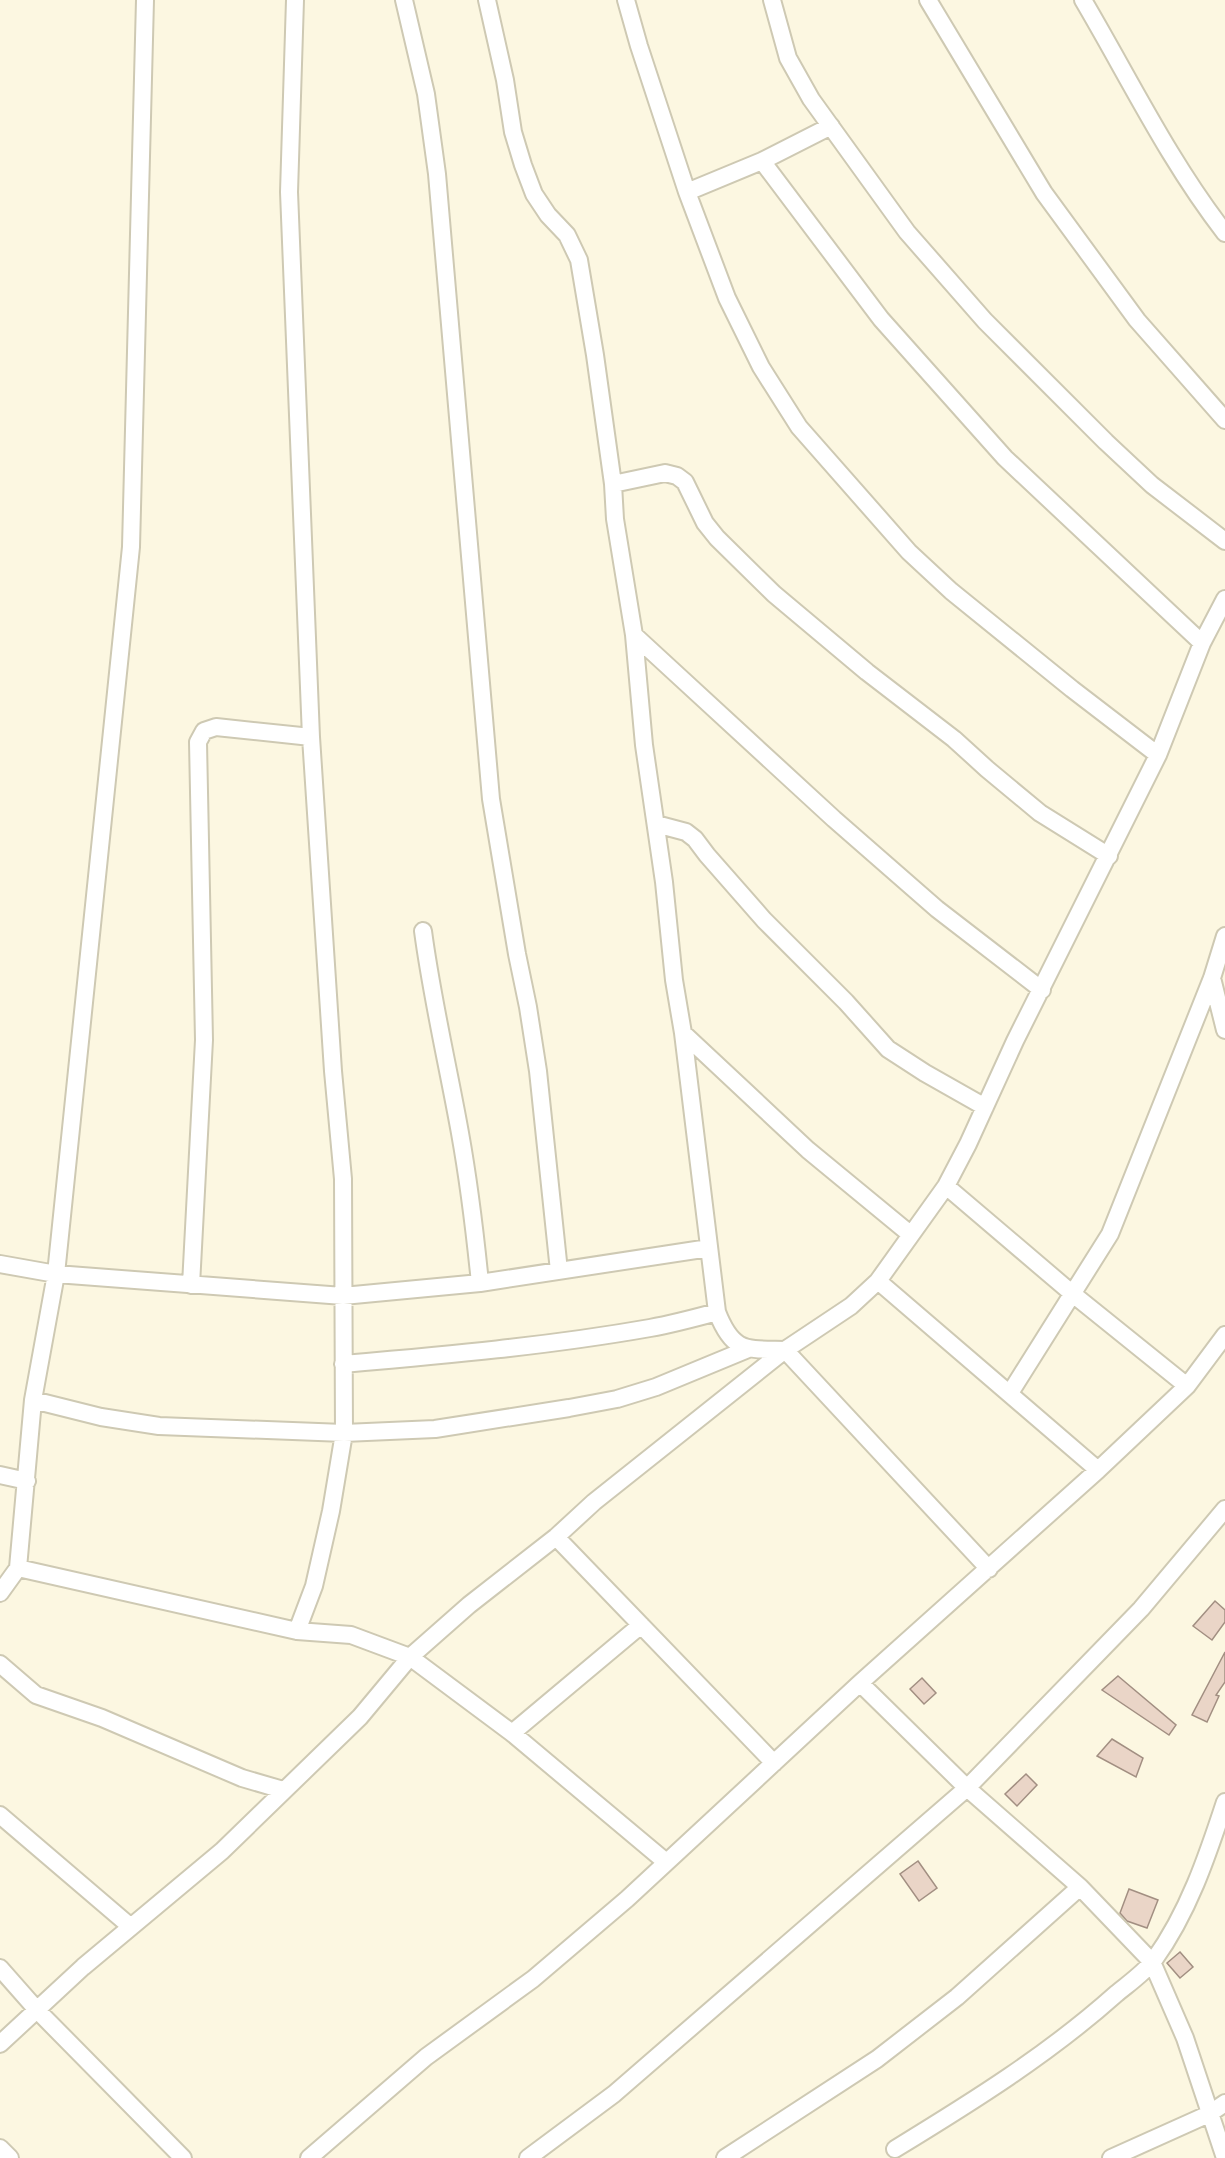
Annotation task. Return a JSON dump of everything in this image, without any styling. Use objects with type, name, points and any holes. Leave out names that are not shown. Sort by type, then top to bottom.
[{"type":"street","points":[[0,1593],[18,1569],[33,1400],[56,1274],[131,547],[145,0]]},
{"type":"street","points":[[295,0],[289,192],[310,737],[343,1179],[344,1433],[314,1586],[297,1631]]},
{"type":"street","points":[[404,0],[426,94],[437,174],[491,799],[535,1049],[559,1271]]},
{"type":"street","points":[[487,0],[505,80],[513,132],[523,165],[534,194],[567,236],[579,260],[613,484],[615,519],[634,634],[644,745],[656,824],[717,1312],[725,1332],[733,1341],[748,1349]]},
{"type":"street","points":[[626,0],[687,192],[727,298],[761,368],[799,427],[909,552],[951,591],[1158,755]]},
{"type":"street","points":[[772,0],[788,58],[811,99],[907,232],[985,321],[1045,382],[1152,485],[1225,541]]},
{"type":"street","points":[[928,0],[1016,149],[1082,247],[1137,320],[1225,420]]},
{"type":"street","points":[[1083,0],[1162,141],[1200,202],[1225,233]]},
{"type":"street","points":[[687,192],[762,161],[831,126]]},
{"type":"street","points":[[762,161],[881,319],[1005,458],[1202,643]]},
{"type":"street","points":[[613,484],[665,473],[678,476],[685,482],[705,523],[717,538],[774,594],[867,672],[954,739],[1040,813],[1109,856]]},
{"type":"street","points":[[0,2044],[83,1967],[222,1851],[360,1717],[410,1657],[469,1605],[785,1350],[851,1306],[878,1281],[946,1186],[1015,1041],[1158,755],[1202,643],[1225,599]]},
{"type":"street","points":[[634,634],[842,827],[937,909],[1042,990]]},
{"type":"street","points":[[191,1285],[204,1040],[198,742],[204,731],[216,727],[310,737]]},
{"type":"street","points":[[656,824],[686,832],[695,839],[764,920],[846,1002],[888,1049],[985,1107]]},
{"type":"street","points":[[423,931],[430,986],[465,1163],[480,1283]]},
{"type":"street","points":[[1010,1393],[1110,1234],[1212,978],[1225,936]]},
{"type":"street","points":[[1212,978],[1225,1030]]},
{"type":"street","points":[[683,1034],[808,1150],[910,1234]]},
{"type":"street","points":[[946,1186],[1187,1386]]},
{"type":"street","points":[[0,1264],[56,1274],[343,1296],[480,1283],[709,1248]]},
{"type":"street","points":[[878,1281],[1098,1470]]},
{"type":"street","points":[[343,1364],[565,1342],[653,1328],[717,1312]]},
{"type":"street","points":[[309,2158],[426,2057],[533,1979],[627,1899],[860,1683],[1098,1470],[1187,1386],[1225,1335]]},
{"type":"street","points":[[33,1400],[101,1416],[159,1426],[344,1433],[435,1430],[617,1399],[656,1387],[748,1349],[785,1350],[989,1569]]},
{"type":"street","points":[[0,1475],[27,1481]]},
{"type":"street","points":[[528,2158],[614,2094],[967,1788],[1141,1609],[1225,1509]]},
{"type":"street","points":[[556,1537],[774,1763]]},
{"type":"street","points":[[18,1569],[297,1631],[351,1635],[410,1657],[512,1733],[666,1862]]},
{"type":"street","points":[[512,1733],[641,1625]]},
{"type":"street","points":[[0,1664],[36,1695],[102,1718],[242,1778],[283,1790]]},
{"type":"street","points":[[860,1683],[967,1788],[1080,1887],[1152,1962],[1185,2038],[1225,2158]]},
{"type":"street","points":[[895,2149],[1042,2053],[1093,2015],[1152,1962],[1186,1907],[1225,1802]]},
{"type":"street","points":[[0,1815],[131,1927]]},
{"type":"street","points":[[724,2158],[877,2059],[957,1997],[1080,1887]]},
{"type":"street","points":[[0,1968],[37,2010],[183,2158]]},
{"type":"street","points":[[1111,2158],[1209,2114],[1225,2103]]},
{"type":"street","points":[[0,2148],[10,2158]]},
{"type":"building","points":[[1215,1601],[1225,1610],[1225,1622],[1212,1640],[1193,1626]]},
{"type":"building","points":[[1225,1652],[1225,1682],[1216,1695],[1219,1696],[1207,1722],[1192,1715]]},
{"type":"building","points":[[1118,1676],[1176,1725],[1169,1735],[1102,1690]]},
{"type":"building","points":[[922,1678],[936,1693],[924,1704],[910,1689]]},
{"type":"building","points":[[1112,1739],[1143,1758],[1136,1777],[1097,1756]]},
{"type":"building","points":[[1026,1774],[1037,1785],[1017,1806],[1005,1794]]},
{"type":"building","points":[[918,1861],[937,1888],[919,1901],[900,1874]]},
{"type":"building","points":[[1129,1889],[1158,1900],[1147,1928],[1127,1921],[1120,1913]]},
{"type":"building","points":[[1180,1952],[1193,1967],[1180,1978],[1167,1963]]}]
